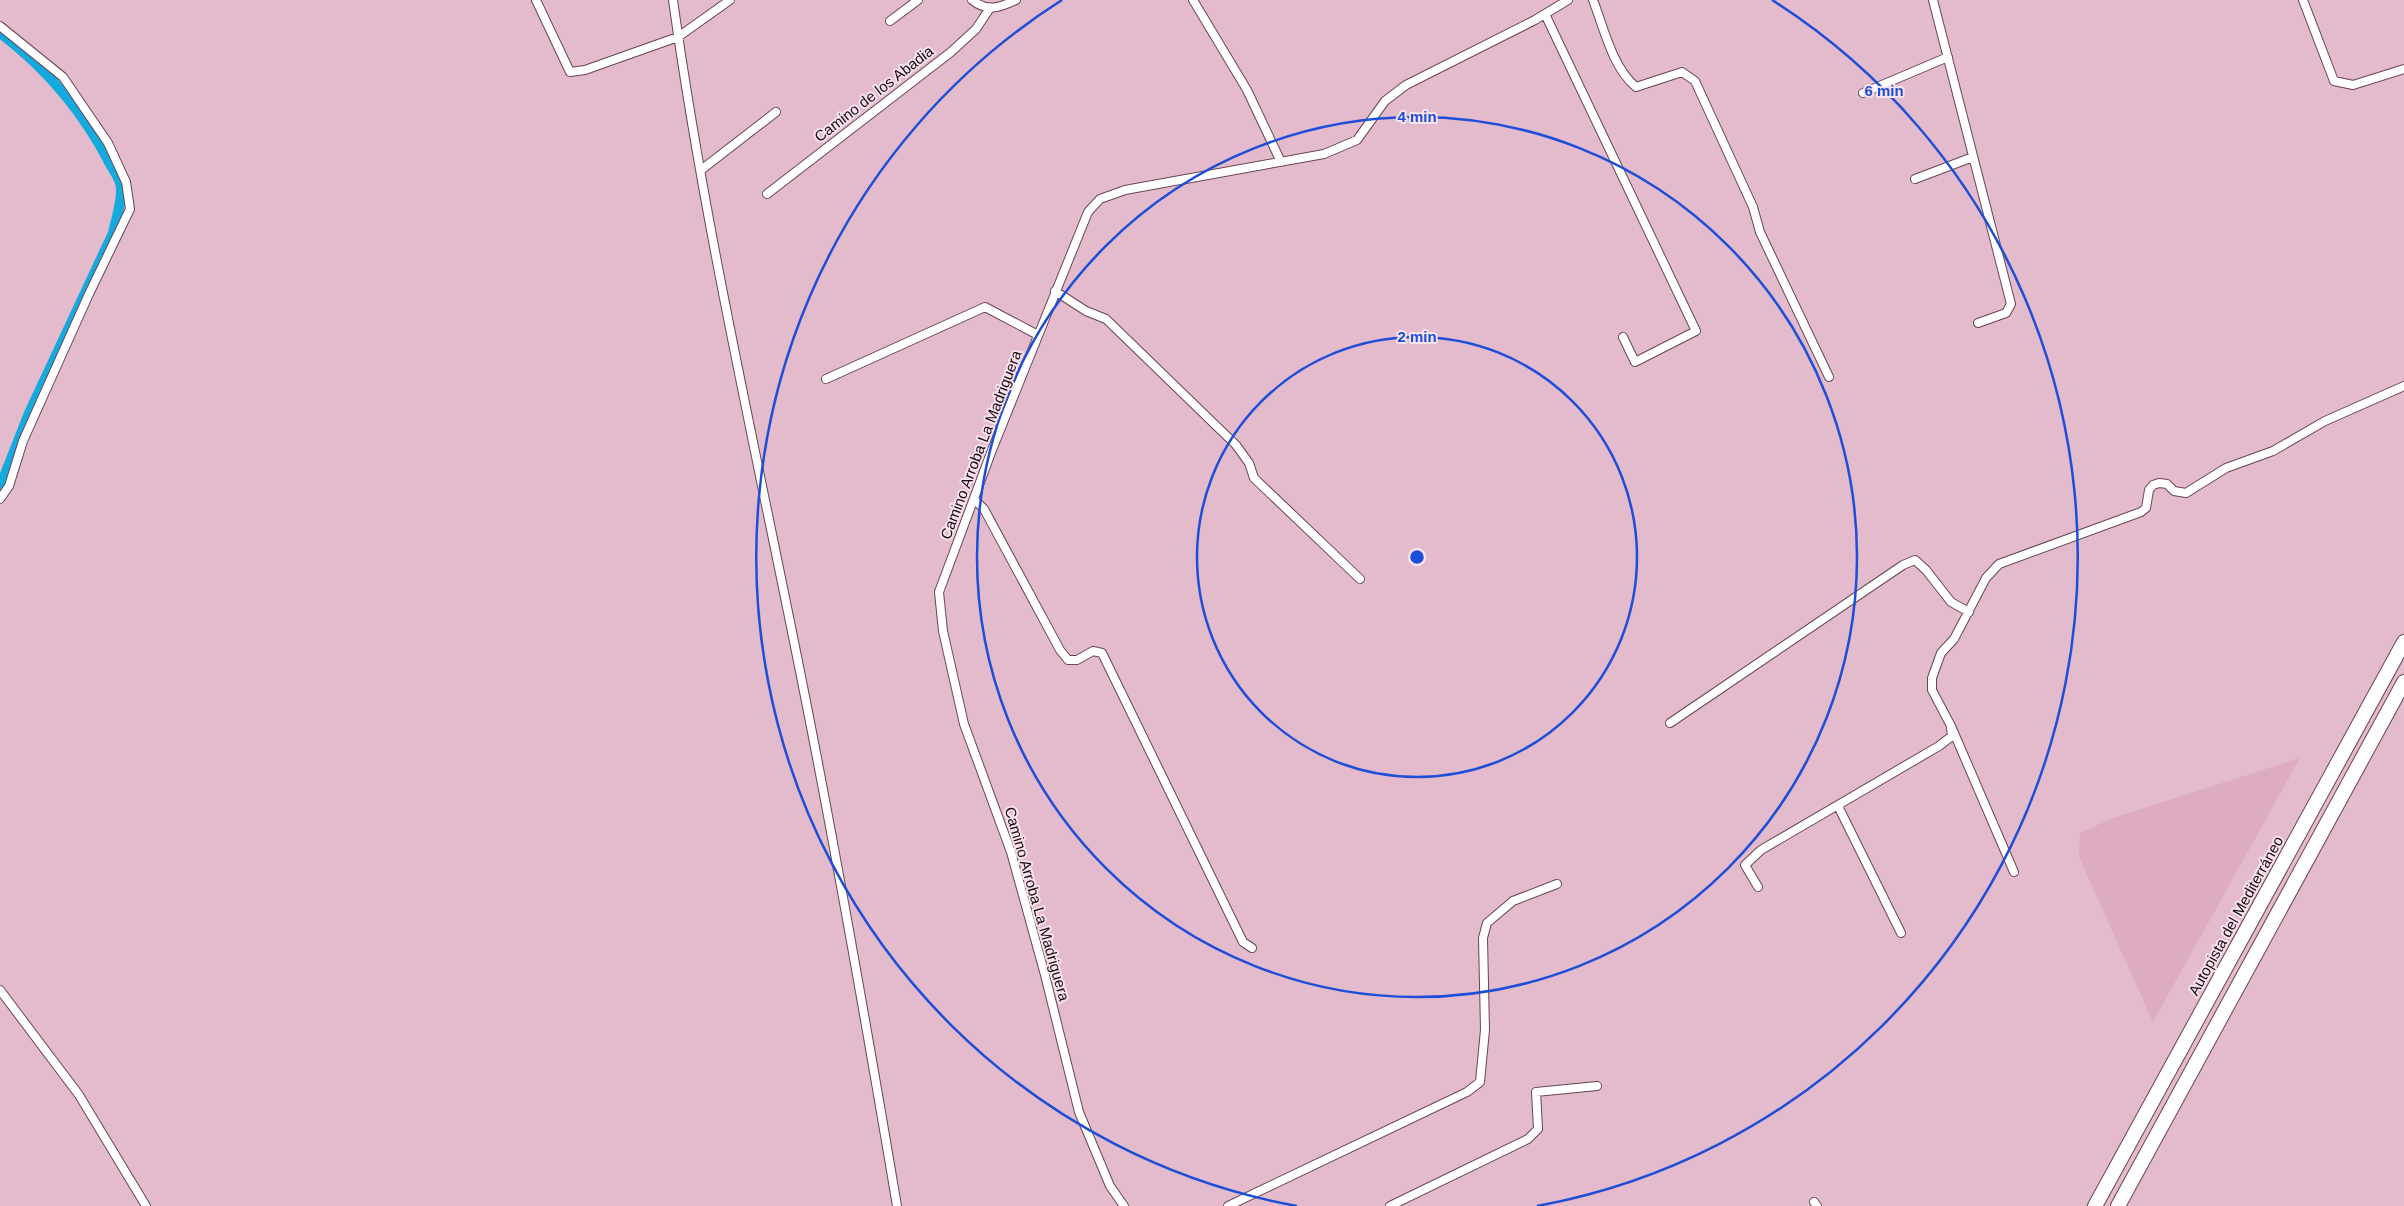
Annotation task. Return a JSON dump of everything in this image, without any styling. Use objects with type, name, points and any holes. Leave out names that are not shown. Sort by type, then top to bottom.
[{"type":"highway","name":"Autopista del Mediterráneo","points":[[2096,1206],[2404,642]]},
{"type":"highway","points":[[2118,1206],[2404,682]]},
{"type":"street","points":[[536,0],[570,72],[584,70],[678,37],[730,0]]},
{"type":"street","points":[[673,0],[731,334],[811,727],[897,1206]]},
{"type":"street","points":[[890,21],[918,0]]},
{"type":"street","points":[[972,0],[979,6],[997,9],[1016,0]]},
{"type":"street","points":[[1193,0],[1247,90],[1281,162]]},
{"type":"street","name":"Camino Arroba La Madriguera","points":[[1124,1206],[1110,1186],[1079,1112],[1045,975],[1011,852],[964,724],[943,631],[939,592],[1055,291],[1088,212],[1100,199],[1125,190],[1324,154],[1357,140],[1385,101],[1406,85],[1545,14],[1568,0]]},
{"type":"street","points":[[1593,0],[1615,58],[1626,79],[1636,87],[1682,72],[1695,81],[1753,207],[1760,232],[1829,377]]},
{"type":"street","points":[[1933,0],[2010,304],[2006,313],[1978,323]]},
{"type":"street","points":[[2303,0],[2334,81],[2353,85],[2404,69]]},
{"type":"street","name":"Camino de los Abadia","points":[[767,194],[951,52],[976,30],[990,8]]},
{"type":"street","points":[[1545,14],[1696,332],[1635,362],[1623,337]]},
{"type":"street","points":[[0,26],[63,77],[108,143],[126,182],[130,209],[89,294],[23,441],[9,486],[0,499]]},
{"type":"street","points":[[1863,93],[1948,57]]},
{"type":"street","points":[[701,170],[776,112]]},
{"type":"street","points":[[1915,179],[1973,157]]},
{"type":"street","points":[[1055,291],[1086,311],[1106,319],[1236,445],[1249,463],[1254,478],[1360,579]]},
{"type":"street","points":[[826,378],[985,307],[1038,335]]},
{"type":"street","points":[[2014,872],[1951,726],[1932,690],[1932,678],[1942,653],[1954,639],[1986,578],[1999,564],[2141,512],[2146,508],[2149,490],[2153,485],[2159,483],[2167,484],[2174,491],[2186,493],[2226,468],[2273,451],[2325,421],[2404,386]]},
{"type":"street","points":[[974,499],[984,509],[1060,650],[1068,660],[1077,660],[1093,651],[1102,653],[1243,942],[1252,948]]},
{"type":"street","points":[[1670,723],[1903,566],[1915,560],[1926,570],[1951,602],[1969,612]]},
{"type":"street","points":[[1758,887],[1745,865],[1761,850],[1939,746],[1952,736],[1951,726]]},
{"type":"street","points":[[1838,806],[1901,933]]},
{"type":"street","points":[[1228,1206],[1467,1092],[1480,1082],[1485,1030],[1483,938],[1487,923],[1513,901],[1557,884]]},
{"type":"street","points":[[0,990],[79,1095],[146,1206]]},
{"type":"street","points":[[1390,1206],[1528,1139],[1538,1129],[1536,1092],[1597,1086]]},
{"type":"shaded area","points":[[2300,758],[2153,1022],[2079,857],[2080,833],[2113,818]]},
{"type":"waterway","points":[[0,33],[33,61],[76,109],[100,145],[121,185],[120,205],[113,233],[29,413],[0,487]]}]
